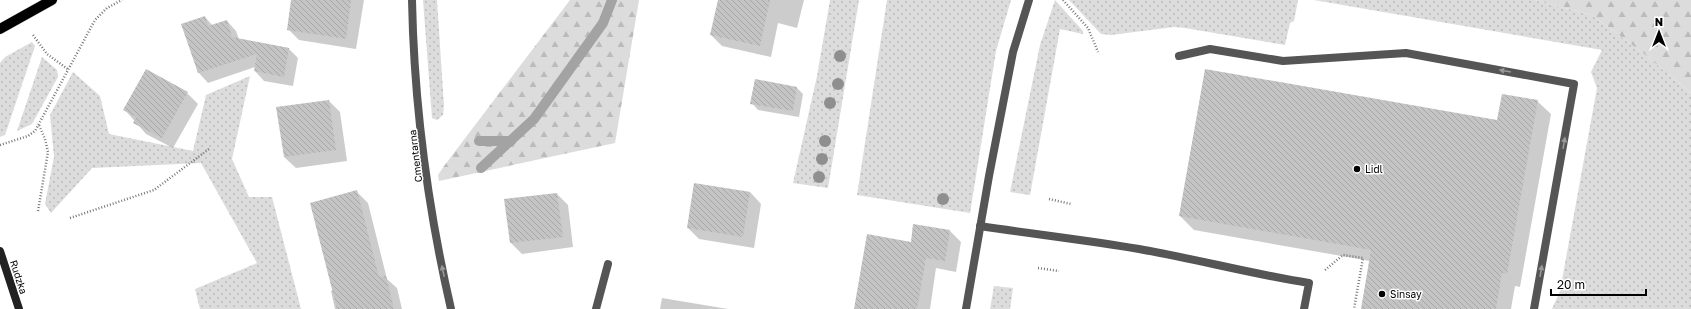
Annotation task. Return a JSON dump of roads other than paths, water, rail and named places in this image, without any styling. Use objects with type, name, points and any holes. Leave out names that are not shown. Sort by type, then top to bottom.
[{"type":"main road","points":[[0,29],[52,0]]},
{"type":"street","name":"Cmentarna","points":[[412,0],[424,154],[434,231],[451,309]]},
{"type":"street","points":[[966,309],[1013,52],[1029,0]]},
{"type":"street","points":[[1179,56],[1210,49],[1283,61],[1406,53],[1574,84],[1534,309]]},
{"type":"street","points":[[980,226],[1066,237],[1141,250],[1258,275],[1309,283],[1304,309]]},
{"type":"street","name":"Rudzka","points":[[0,251],[19,309]]},
{"type":"street","points":[[596,309],[608,264]]},
{"type":"waterway","points":[[481,168],[534,119],[603,23],[612,0]]},
{"type":"waterway","points":[[479,141],[511,141]]},
{"type":"place","name":"Lidl","points":[[1357,169]]},
{"type":"place","name":"Sinsay","points":[[1382,294]]}]
